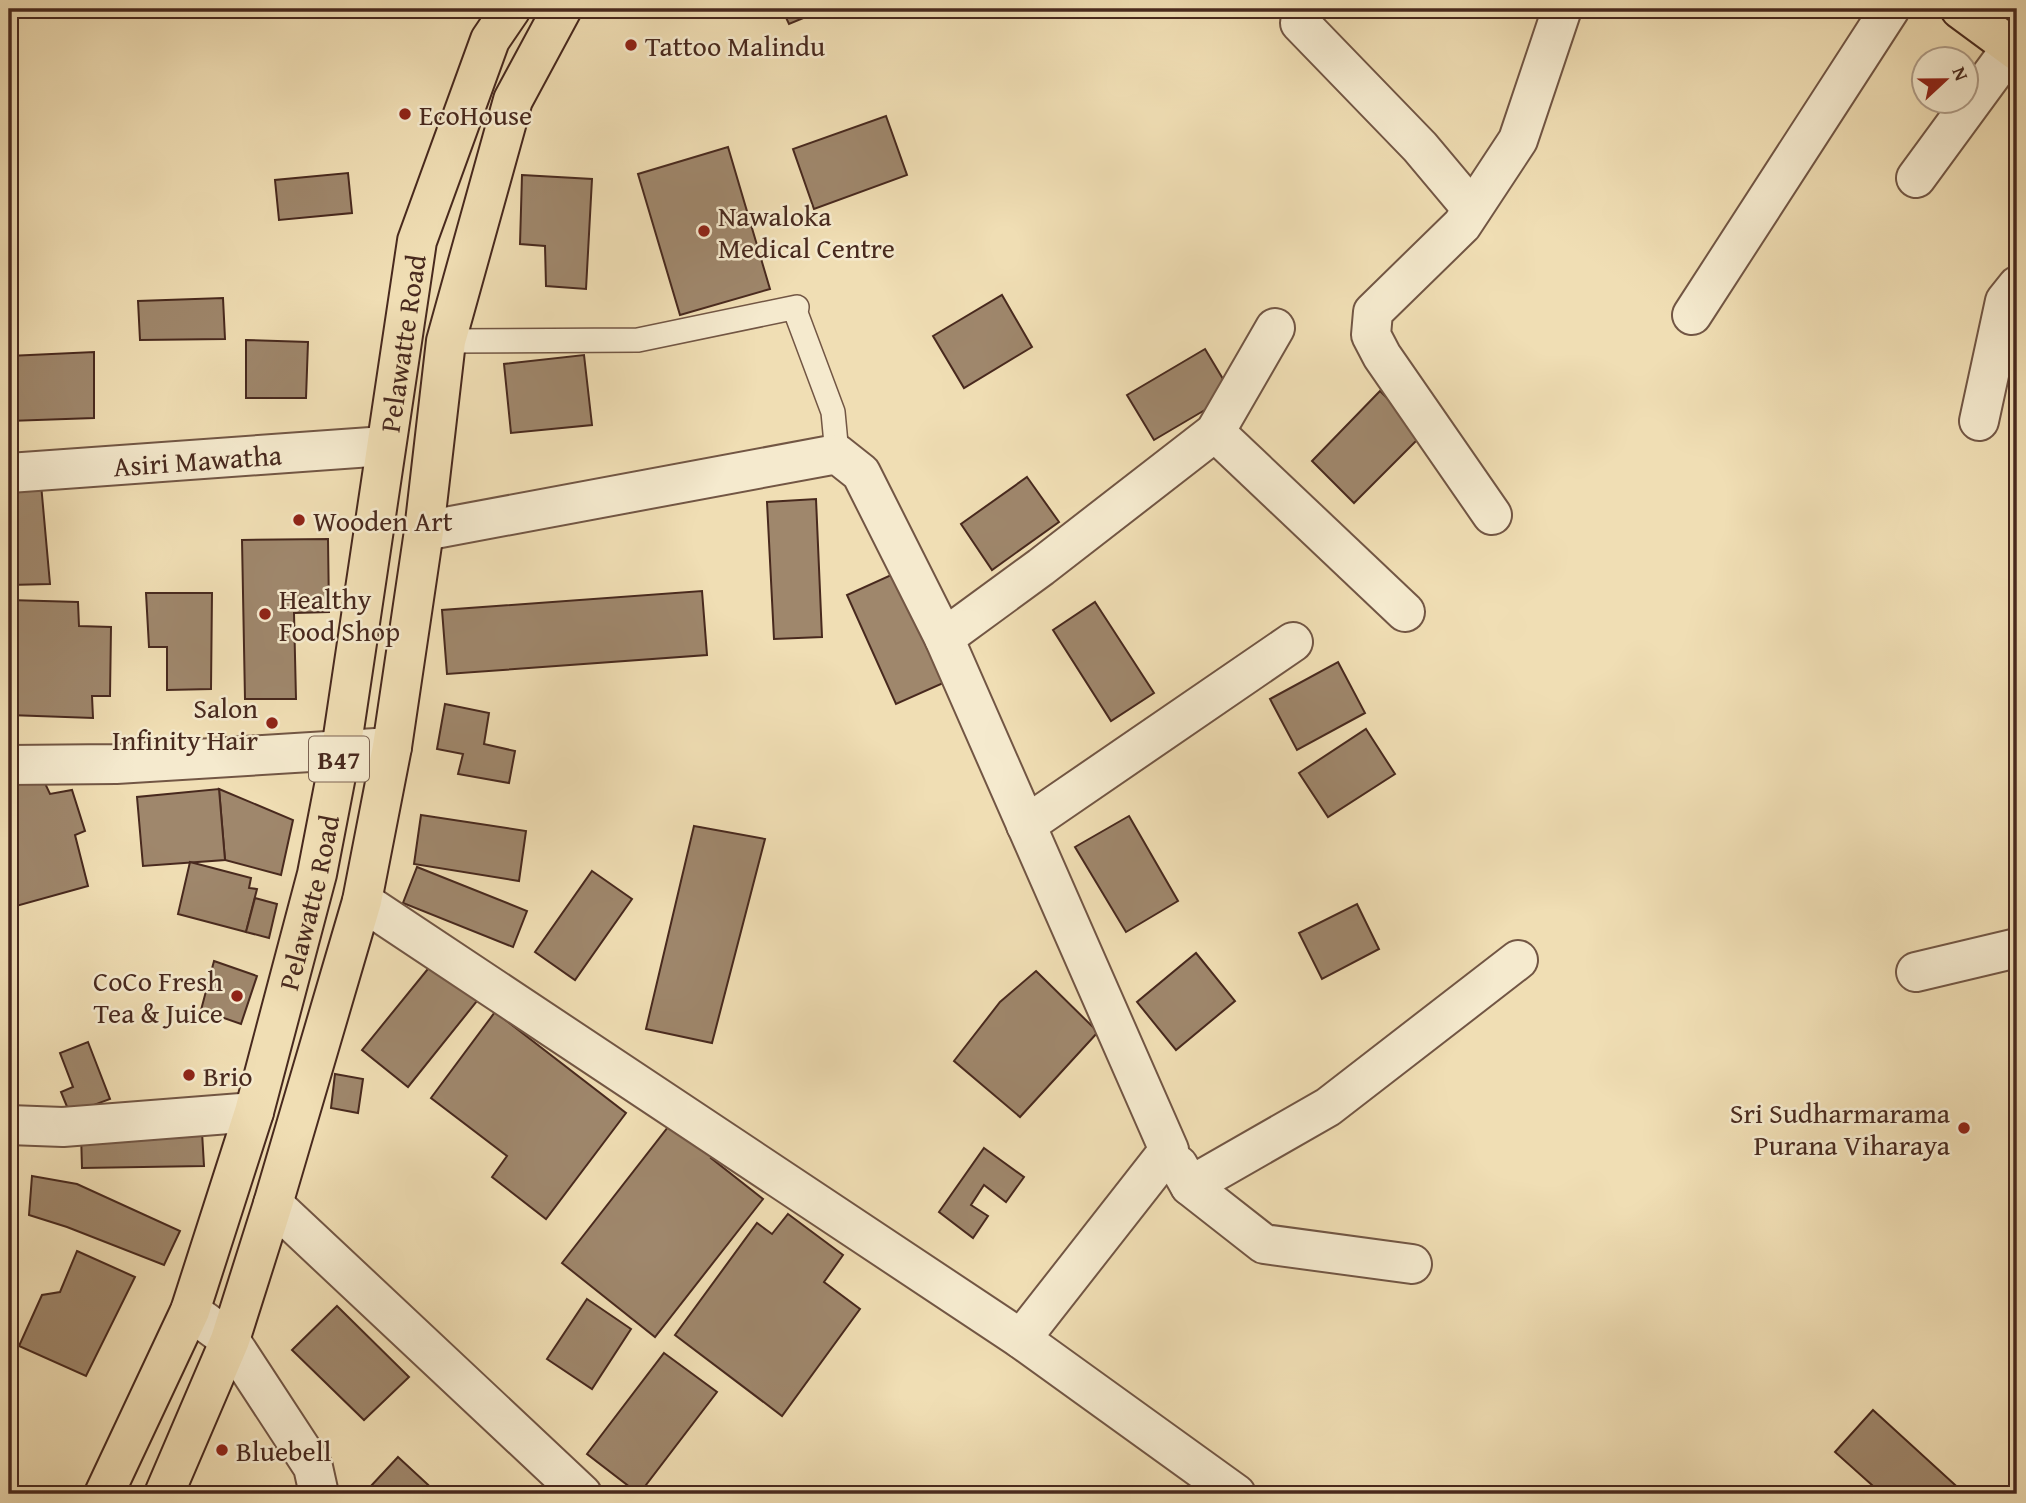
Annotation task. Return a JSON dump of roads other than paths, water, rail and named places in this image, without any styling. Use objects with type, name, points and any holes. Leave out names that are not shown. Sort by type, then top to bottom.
[{"type":"main road","name":"Pelawatte Road","points":[[104,1494],[190,1311],[254,1112],[317,874],[341,750],[417,241],[490,40],[511,9]]},
{"type":"main road","name":"Pelawatte Road","points":[[164,1494],[230,1340],[362,901],[392,747],[424,531],[446,341],[513,100],[562,9]]},
{"type":"main road","points":[[1960,9],[2015,49]]},
{"type":"street","points":[[1492,515],[1382,356],[1371,335],[1373,312],[1462,225],[1518,140],[1562,9]]},
{"type":"street","points":[[1692,315],[1890,9]]},
{"type":"street","points":[[1300,23],[1420,147],[1472,209]]},
{"type":"street","points":[[1916,178],[2015,49]]},
{"type":"street","points":[[1979,421],[2005,301],[2017,286]]},
{"type":"street","points":[[943,638],[1041,567],[1215,432],[1275,328]]},
{"type":"street","points":[[1215,432],[1405,612]]},
{"type":"street","name":"Asiri Mawatha","points":[[9,473],[385,446]]},
{"type":"street","points":[[424,531],[837,454],[861,473],[943,638],[1169,1150],[1189,1186],[1264,1244],[1412,1264]]},
{"type":"street","points":[[1026,825],[1293,642]]},
{"type":"street","points":[[9,765],[116,764],[392,747]]},
{"type":"street","points":[[362,901],[1021,1339],[1236,1494]]},
{"type":"street","points":[[1916,972],[2017,948]]},
{"type":"street","points":[[1189,1186],[1328,1107],[1518,960]]},
{"type":"street","points":[[9,1125],[63,1127],[254,1112]]},
{"type":"street","points":[[1021,1339],[1169,1150]]},
{"type":"street","points":[[273,1204],[582,1494]]},
{"type":"street","points":[[190,1311],[230,1340],[313,1467],[319,1494]]},
{"type":"lane","points":[[446,341],[638,340],[797,307],[796,313],[833,412],[837,454]]},
{"type":"place","name":"Tattoo Malindu","points":[[631,45]]},
{"type":"place","name":"EcoHouse","points":[[405,114]]},
{"type":"place","name":"Nawaloka Medical Centre","points":[[704,231]]},
{"type":"place","name":"Wooden Art","points":[[299,520]]},
{"type":"place","name":"Healthy Food Shop","points":[[265,614]]},
{"type":"place","name":"Salon Infinity Hair","points":[[272,723]]},
{"type":"place","name":"CoCo Fresh Tea & Juice","points":[[237,996]]},
{"type":"place","name":"Brio","points":[[189,1075]]},
{"type":"place","name":"Sri Sudharmarama Purana Viharaya","points":[[1964,1128]]},
{"type":"place","name":"Bluebell","points":[[222,1450]]}]
